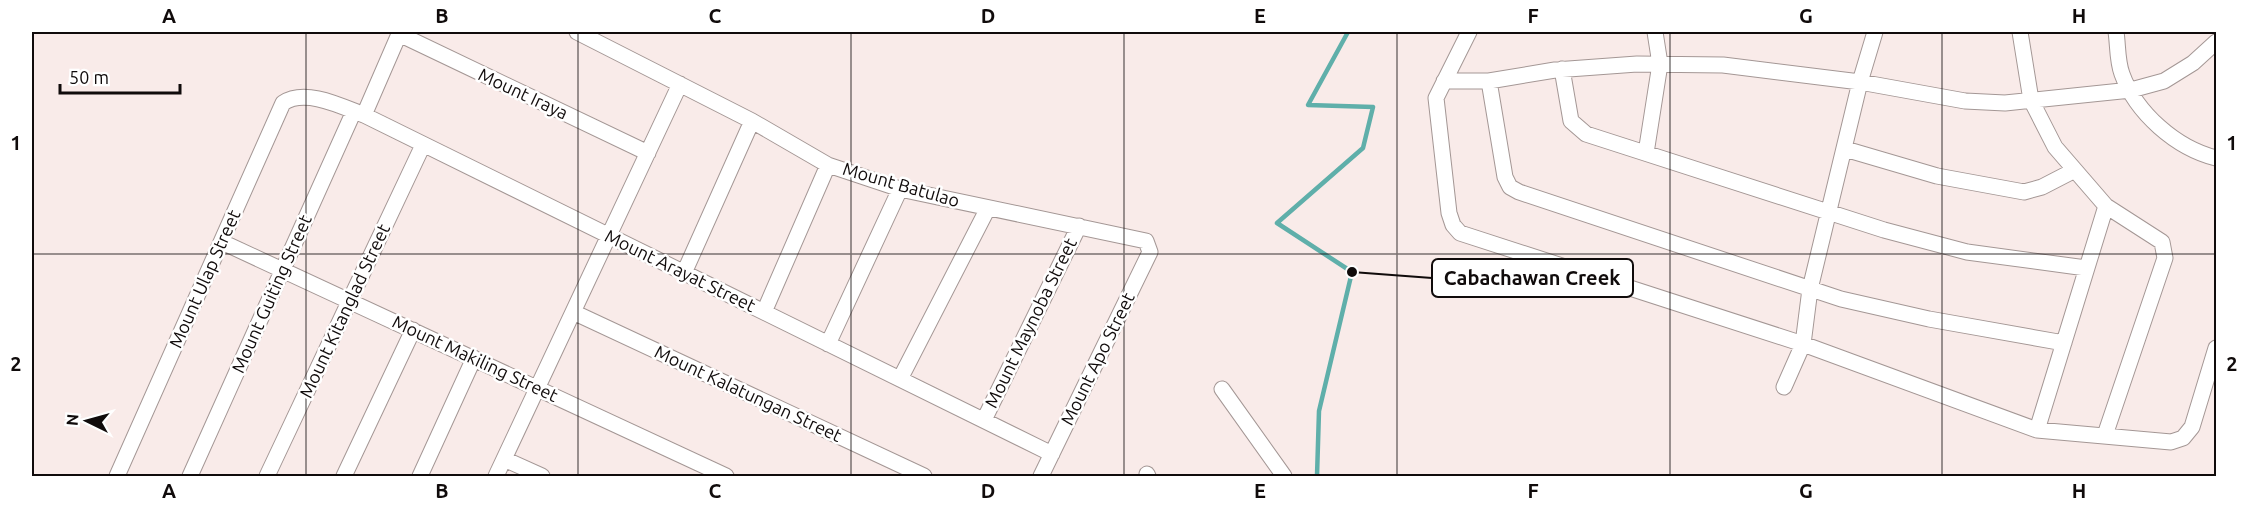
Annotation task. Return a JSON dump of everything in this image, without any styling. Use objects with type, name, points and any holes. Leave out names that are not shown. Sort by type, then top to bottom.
[{"type":"street","name":"Mount Batulao","points":[[577,32],[752,121],[828,165],[900,189],[1146,241]]},
{"type":"street","points":[[1469,32],[1436,98],[1449,213],[1453,225],[1460,233],[1803,344],[2037,430],[2170,442],[2183,438],[2192,427],[2217,348]]},
{"type":"street","points":[[1646,153],[1660,64],[1655,32]]},
{"type":"street","points":[[1784,387],[1803,344],[1810,289],[1860,82],[1875,32]]},
{"type":"street","points":[[2020,32],[2031,100],[2055,147],[2073,171],[2106,206],[2162,242],[2165,250],[2165,258],[2105,435]]},
{"type":"street","points":[[2116,32],[2121,73],[2144,113],[2183,145],[2217,158]]},
{"type":"street","name":"Mount Guiting Street","points":[[190,477],[284,270],[400,33]]},
{"type":"street","name":"Mount Iraya","points":[[400,33],[648,153]]},
{"type":"street","points":[[1444,81],[1489,81],[1562,69],[1660,64],[1723,65],[1860,82],[1965,101],[2005,103],[2132,90],[2164,81],[2193,63],[2217,42]]},
{"type":"street","points":[[1562,69],[1571,121],[1578,129],[1829,214],[1966,252],[2086,268]]},
{"type":"street","points":[[1489,81],[1505,177],[1510,187],[1564,208],[1841,299],[1929,319],[2064,343]]},
{"type":"street","points":[[496,477],[680,84]]},
{"type":"street","name":"Mount Ulap Street","points":[[117,477],[283,103],[292,96],[304,96]]},
{"type":"street","name":"Mount Arayat Street","points":[[304,96],[359,113],[1052,454]]},
{"type":"street","points":[[684,273],[752,121]]},
{"type":"street","name":"Mount Kitanglad Street","points":[[267,477],[423,144]]},
{"type":"street","points":[[1845,149],[1937,176],[2024,192],[2042,187],[2073,171]]},
{"type":"street","points":[[764,312],[828,165]]},
{"type":"street","points":[[828,344],[900,189]]},
{"type":"street","points":[[2037,430],[2106,206]]},
{"type":"street","points":[[900,379],[988,208]]},
{"type":"street","name":"Mount Maynoba Street","points":[[984,420],[1079,226]]},
{"type":"street","name":"Mount Apo Street","points":[[1041,477],[1150,252],[1146,241]]},
{"type":"street","name":"Mount Makiling Street","points":[[222,243],[474,358],[726,477]]},
{"type":"street","name":"Mount Kalatungan Street","points":[[573,312],[924,477]]},
{"type":"street","points":[[344,477],[413,330]]},
{"type":"street","points":[[420,477],[474,358]]},
{"type":"street","points":[[1222,389],[1284,477]]},
{"type":"street","points":[[504,459],[542,477]]},
{"type":"waterway","points":[[1317,476],[1319,411],[1352,272],[1277,223],[1363,148],[1373,107],[1308,105],[1348,32]]},
{"type":"place","name":"Cabachawan Creek","points":[[1352,272]]}]
